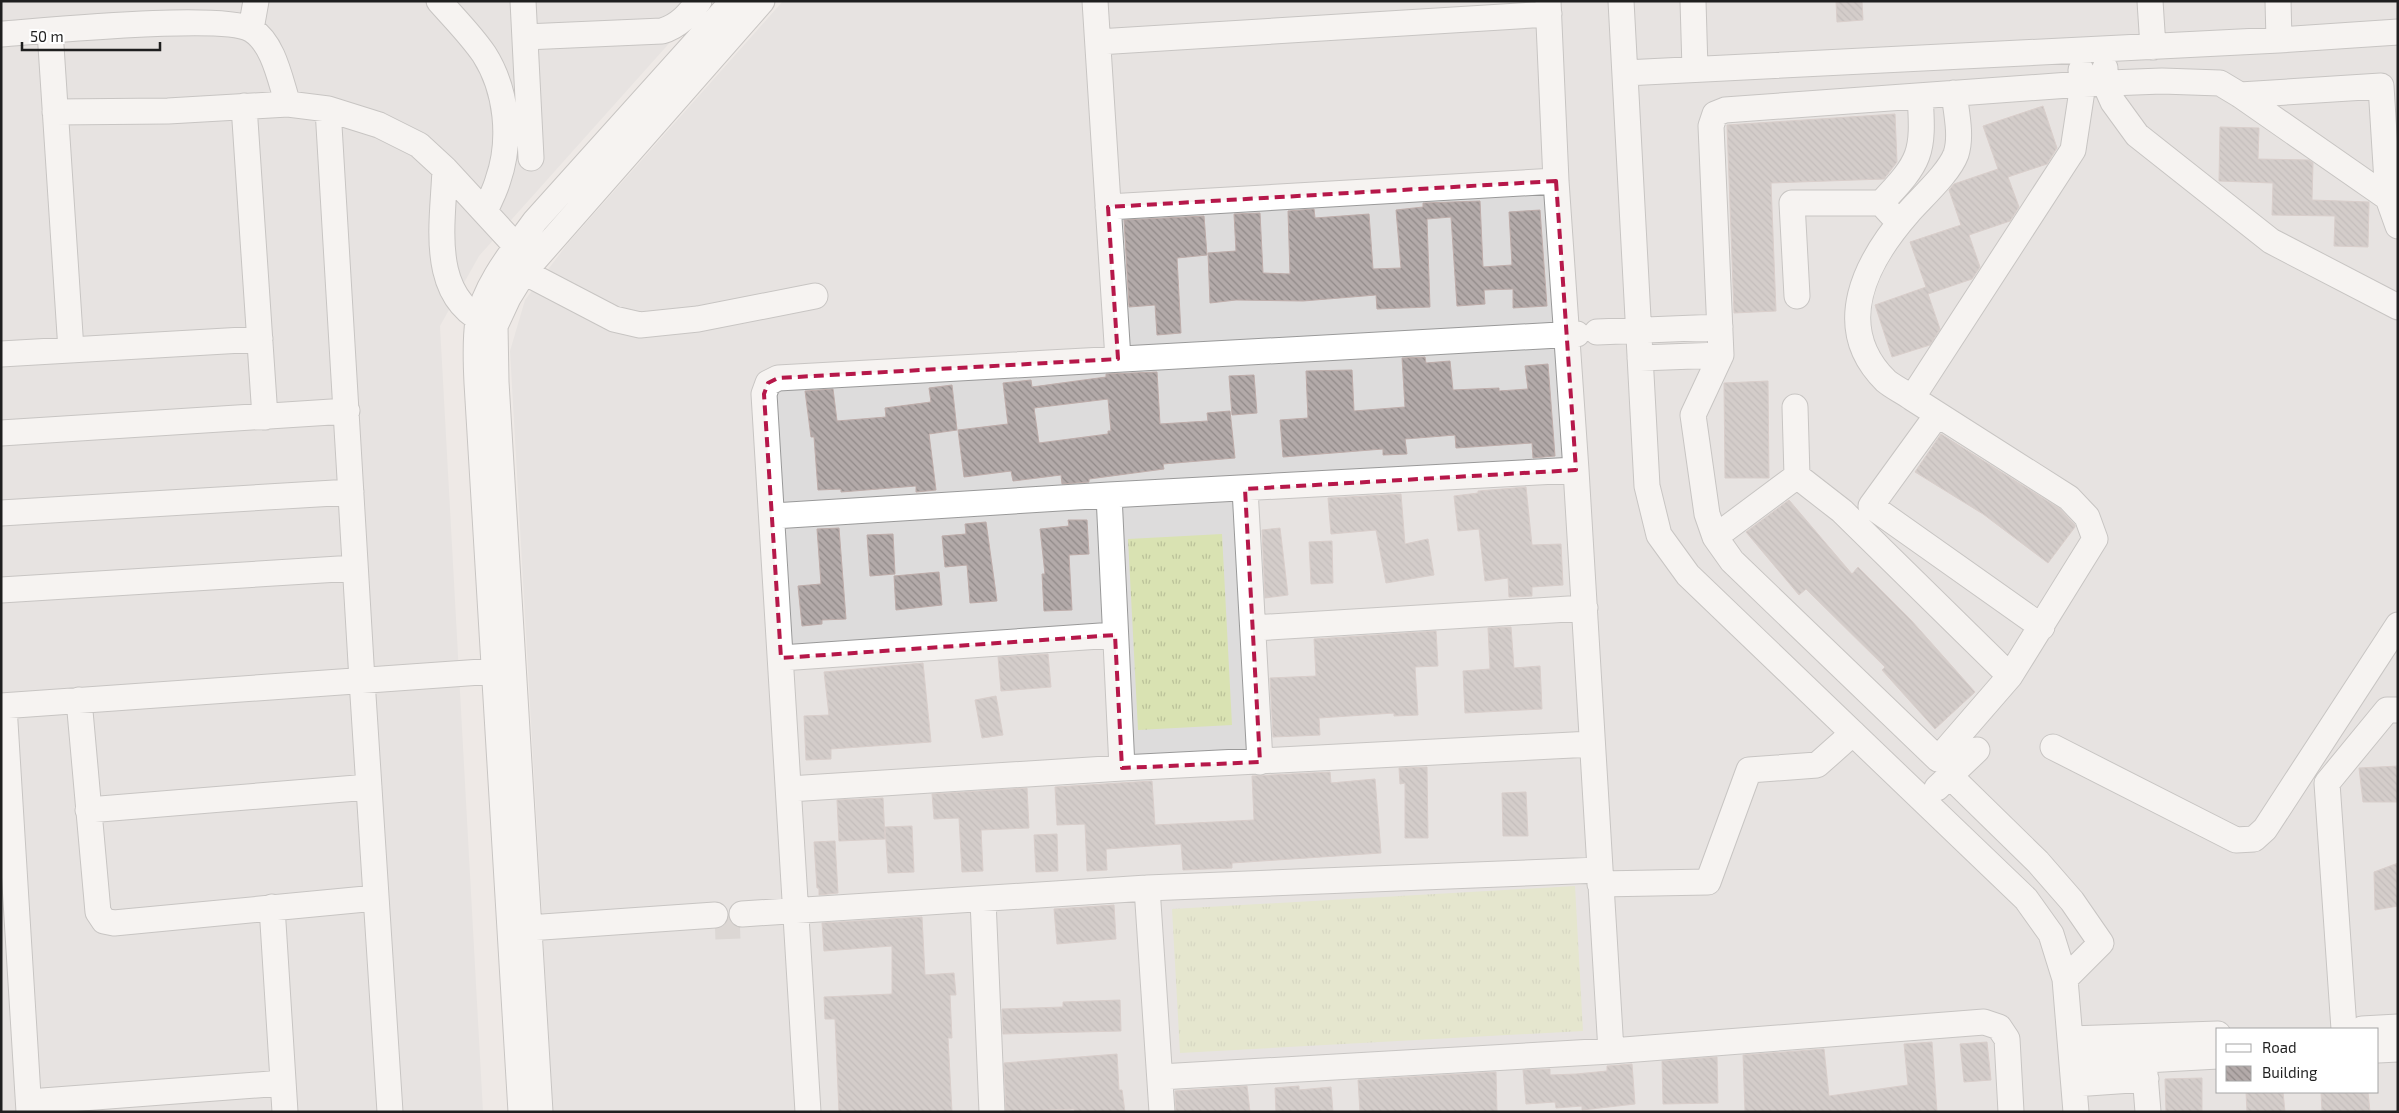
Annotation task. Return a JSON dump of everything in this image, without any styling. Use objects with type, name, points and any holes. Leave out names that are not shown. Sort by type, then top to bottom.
[{"type":"street","points":[[251,29],[256,1]]},
{"type":"street","points":[[439,1],[483,54],[497,80],[505,112],[505,146],[499,180],[485,212]]},
{"type":"street","points":[[523,1],[532,158]]},
{"type":"street","points":[[525,37],[662,31],[673,28],[682,21],[699,1]]},
{"type":"street","points":[[540,1112],[521,934],[503,670],[477,383],[493,283],[508,256],[535,221],[733,1]]},
{"type":"street","points":[[487,323],[508,298],[524,272],[762,1]]},
{"type":"street","points":[[1095,1],[1118,359]]},
{"type":"street","points":[[1621,1],[1647,486],[1660,535],[1688,575],[2026,900],[2051,934],[2065,980],[2076,1112]]},
{"type":"street","points":[[1693,1],[1695,69]]},
{"type":"street","points":[[2150,1],[2154,46]]},
{"type":"street","points":[[2278,1],[2279,40]]},
{"type":"street","points":[[1098,42],[1548,8],[1556,181],[1580,333],[1576,470],[1611,1052]]},
{"type":"street","points":[[1,34],[186,23],[233,24],[251,29],[264,40],[288,104]]},
{"type":"street","points":[[50,31],[71,350]]},
{"type":"street","points":[[1625,73],[2279,40],[2398,32]]},
{"type":"street","points":[[1912,398],[2073,150],[2104,49]]},
{"type":"street","points":[[2079,50],[2094,84],[2113,102],[2137,135],[2271,241],[2397,304]]},
{"type":"street","points":[[1954,93],[1958,129],[1956,153],[1947,169],[1899,223],[1866,276],[1857,303],[1858,334],[1869,357],[1886,381],[2070,498],[2087,516],[2095,539],[2010,676],[1938,759],[1732,561],[1715,537],[1707,514],[1693,415],[1721,355],[1711,126],[1715,114],[1724,110],[1954,93],[2094,84],[2162,81],[2220,83],[2240,94],[2388,198]]},
{"type":"street","points":[[2240,94],[2381,86],[2388,198],[2398,226]]},
{"type":"street","points":[[1797,296],[1792,203],[1881,203],[1910,173],[1920,150],[1920,96]]},
{"type":"street","points":[[55,112],[168,111],[288,104],[328,109],[379,125],[419,145],[445,169],[516,246]]},
{"type":"street","points":[[244,106],[265,417]]},
{"type":"street","points":[[328,109],[390,1112]]},
{"type":"street","points":[[445,169],[442,253],[446,277],[454,295],[487,323]]},
{"type":"street","points":[[1108,207],[1556,181]]},
{"type":"street","points":[[1881,203],[1899,223]]},
{"type":"street","points":[[524,272],[614,319],[640,325],[698,319],[815,296]]},
{"type":"street","points":[[808,1112],[774,516],[764,394],[768,383],[778,378],[1580,333],[1720,327]]},
{"type":"street","points":[[1,354],[260,339]]},
{"type":"street","points":[[1640,358],[1721,355]]},
{"type":"street","points":[[1795,407],[1796,476]]},
{"type":"street","points":[[1,433],[347,411]]},
{"type":"street","points":[[1937,415],[1871,506],[2042,626]]},
{"type":"street","points":[[774,516],[1109,495],[1576,470]]},
{"type":"street","points":[[1715,537],[1796,476]]},
{"type":"street","points":[[1796,476],[1842,511],[2010,676]]},
{"type":"street","points":[[1245,489],[1260,762]]},
{"type":"street","points":[[1,514],[351,492]]},
{"type":"street","points":[[1109,495],[1122,768]]},
{"type":"street","points":[[1,590],[355,568]]},
{"type":"street","points":[[1253,628],[1585,608]]},
{"type":"street","points":[[2053,746],[2236,840],[2254,840],[2265,829],[2398,625]]},
{"type":"street","points":[[781,658],[1115,635]]},
{"type":"street","points":[[283,1083],[29,1107],[3,706],[503,670]]},
{"type":"street","points":[[79,700],[98,912],[104,921],[114,923],[376,898]]},
{"type":"street","points":[[2344,1028],[2327,783],[2387,710],[2398,710]]},
{"type":"street","points":[[743,920],[798,918],[983,900],[1147,888],[1600,877],[1708,882],[1749,770],[1817,765],[1853,733]]},
{"type":"street","points":[[789,788],[1122,768],[1592,744]]},
{"type":"street","points":[[1924,801],[1977,750]]},
{"type":"street","points":[[1950,776],[2038,862],[2072,901],[2101,943],[2065,980]]},
{"type":"street","points":[[88,810],[369,787]]},
{"type":"street","points":[[1147,888],[1162,1112]]},
{"type":"street","points":[[983,900],[992,1112]]},
{"type":"street","points":[[272,907],[285,1112]]},
{"type":"street","points":[[521,934],[715,921]]},
{"type":"street","points":[[521,934],[521,1112]]},
{"type":"street","points":[[1160,1077],[1611,1052],[1984,1022],[1999,1027],[2007,1039],[2011,1112]]},
{"type":"street","points":[[2374,1028],[2398,1026]]},
{"type":"street","points":[[2070,1039],[2216,1034]]},
{"type":"street","points":[[2379,1050],[2398,1049]]},
{"type":"street","points":[[2073,1074],[2145,1069],[2216,1056]]},
{"type":"street","points":[[2145,1069],[2148,1112]]},
{"type":"highlighted area","points":[[1556,181],[1576,470],[1245,489],[1260,762],[1122,768],[1115,635],[781,658],[764,394],[768,383],[778,378],[1118,359],[1108,207]]},
{"type":"shaded area","points":[[1,1],[707,1],[479,256],[440,326],[483,1112],[1,1112]]},
{"type":"shaded area","points":[[783,1],[2398,1],[2398,1112],[553,1112],[510,351],[525,300],[568,243]]},
{"type":"green space","points":[[1222,534],[1232,725],[1138,730],[1128,539]]},
{"type":"green space","points":[[1575,886],[1583,1031],[1180,1053],[1172,909]]},
{"type":"building","points":[[1836,1],[1862,1],[1863,20],[1837,22]]},
{"type":"building","points":[[2043,106],[2057,148],[2047,164],[2008,177],[2019,207],[2010,221],[1969,235],[1980,267],[1972,279],[1928,294],[1940,329],[1930,345],[1892,357],[1875,305],[1926,287],[1910,242],[1961,225],[1949,190],[1954,184],[1998,169],[1983,126]]},
{"type":"building","points":[[1895,114],[1897,162],[1884,179],[1771,183],[1776,311],[1734,313],[1727,125]]},
{"type":"building","points":[[2220,127],[2259,128],[2258,159],[2309,160],[2313,163],[2312,200],[2369,202],[2368,247],[2334,246],[2335,216],[2272,215],[2273,183],[2219,181]]},
{"type":"building","points":[[1480,201],[1483,267],[1512,265],[1509,212],[1540,210],[1547,306],[1513,308],[1513,289],[1484,290],[1485,304],[1457,306],[1451,217],[1427,219],[1430,307],[1377,309],[1376,295],[1303,301],[1236,300],[1210,303],[1208,253],[1236,251],[1234,214],[1260,213],[1263,273],[1290,274],[1288,211],[1314,209],[1315,218],[1369,214],[1373,269],[1401,268],[1396,210],[1423,207],[1423,203]]},
{"type":"building","points":[[1204,216],[1207,255],[1177,258],[1181,333],[1157,335],[1155,305],[1129,307],[1124,220]]},
{"type":"building","points":[[1425,357],[1426,363],[1450,361],[1453,390],[1499,388],[1499,391],[1528,389],[1525,366],[1548,364],[1555,456],[1533,458],[1532,443],[1456,448],[1455,435],[1405,439],[1407,454],[1383,455],[1383,449],[1283,457],[1280,420],[1308,418],[1306,371],[1352,370],[1354,411],[1405,407],[1402,358]]},
{"type":"building","points":[[1157,372],[1160,424],[1208,421],[1207,413],[1230,411],[1235,458],[1163,464],[1164,469],[1089,479],[1089,482],[1062,484],[1061,475],[1013,481],[1011,471],[964,477],[958,430],[1008,424],[1003,383],[1031,380],[1032,387],[1106,377],[1106,374]],"holes":[[[1108,399],[1111,431],[1108,431],[1108,434],[1039,443],[1034,408]]]},
{"type":"building","points":[[1254,375],[1257,413],[1232,415],[1229,376]]},
{"type":"building","points":[[1768,381],[1769,478],[1725,478],[1724,383]]},
{"type":"building","points":[[952,385],[957,430],[929,434],[936,490],[916,492],[916,486],[841,492],[841,489],[818,490],[814,437],[811,437],[805,391],[833,389],[837,421],[886,417],[885,408],[931,402],[929,388]]},
{"type":"building","points":[[1941,434],[2060,509],[2075,525],[2048,563],[1983,514],[1915,472]]},
{"type":"building","points":[[1526,487],[1532,545],[1561,544],[1563,585],[1532,587],[1532,596],[1509,597],[1508,578],[1485,581],[1479,529],[1458,531],[1454,496],[1478,493],[1478,491]]},
{"type":"building","points":[[1401,494],[1405,544],[1428,539],[1434,575],[1386,583],[1376,530],[1331,534],[1328,498]]},
{"type":"building","points":[[1789,500],[1852,574],[1858,567],[1911,620],[1975,692],[1935,729],[1882,670],[1885,667],[1806,589],[1799,595],[1746,532]]},
{"type":"building","points":[[1068,520],[1087,520],[1089,554],[1069,555],[1072,610],[1044,611],[1042,574],[1045,574],[1040,529],[1069,526]]},
{"type":"building","points":[[986,522],[997,601],[970,603],[967,565],[945,567],[942,536],[966,534],[965,524]]},
{"type":"building","points":[[839,528],[846,619],[822,620],[822,624],[802,626],[798,586],[821,584],[817,529]]},
{"type":"building","points":[[1280,528],[1288,595],[1265,598],[1262,530]]},
{"type":"building","points":[[893,534],[895,574],[870,576],[867,535]]},
{"type":"building","points":[[1332,541],[1333,583],[1311,584],[1309,542]]},
{"type":"building","points":[[939,572],[942,605],[896,610],[894,576]]},
{"type":"building","points":[[1511,627],[1514,668],[1540,666],[1542,709],[1465,713],[1463,671],[1490,669],[1488,628]]},
{"type":"building","points":[[1436,631],[1438,666],[1415,667],[1418,715],[1394,716],[1394,713],[1319,718],[1320,735],[1273,737],[1270,678],[1316,676],[1314,639]]},
{"type":"building","points":[[1048,654],[1051,687],[1001,691],[998,657]]},
{"type":"building","points":[[923,663],[931,742],[831,749],[831,759],[806,760],[804,716],[829,715],[824,672]]},
{"type":"building","points":[[996,696],[1003,735],[982,738],[975,700]]},
{"type":"building","points":[[2398,766],[2398,802],[2363,802],[2359,768]]},
{"type":"building","points":[[1427,767],[1428,838],[1405,838],[1405,783],[1400,784],[1399,768]]},
{"type":"building","points":[[1330,772],[1331,783],[1375,779],[1381,853],[1232,863],[1232,868],[1183,870],[1181,844],[1106,849],[1107,870],[1087,871],[1085,824],[1057,825],[1055,787],[1152,781],[1155,825],[1254,820],[1252,776]]},
{"type":"building","points":[[1027,788],[1029,828],[981,830],[983,871],[962,872],[959,818],[934,819],[932,794]]},
{"type":"building","points":[[1526,792],[1528,836],[1503,836],[1502,793]]},
{"type":"building","points":[[883,798],[885,839],[839,841],[837,800]]},
{"type":"building","points":[[912,826],[914,872],[888,873],[885,827]]},
{"type":"building","points":[[1057,834],[1058,871],[1036,872],[1034,835]]},
{"type":"building","points":[[835,841],[838,893],[819,895],[814,842]]},
{"type":"building","points":[[2398,863],[2398,906],[2375,910],[2374,872]]},
{"type":"building","points":[[1114,905],[1116,939],[1057,944],[1054,909]]},
{"type":"building","points":[[922,917],[925,975],[954,973],[956,995],[950,995],[952,1038],[948,1038],[952,1112],[839,1112],[835,1019],[825,1019],[824,997],[892,994],[892,946],[824,951],[822,923]]},
{"type":"building","points":[[1120,1000],[1121,1031],[1003,1034],[1002,1009],[1063,1007],[1063,1002]]},
{"type":"building","points":[[1932,1042],[1937,1112],[1745,1112],[1743,1055],[1824,1049],[1829,1096],[1908,1085],[1904,1044]]},
{"type":"building","points":[[1987,1042],[1991,1080],[1964,1082],[1960,1044]]},
{"type":"building","points":[[1117,1054],[1119,1090],[1122,1090],[1125,1112],[1075,1112],[1074,1109],[1006,1112],[1004,1063]]},
{"type":"building","points":[[1717,1057],[1718,1103],[1663,1104],[1662,1061]]},
{"type":"building","points":[[1632,1064],[1635,1104],[1582,1110],[1582,1106],[1556,1108],[1555,1102],[1526,1104],[1523,1070],[1550,1069],[1550,1075],[1576,1074],[1607,1071],[1607,1066]]},
{"type":"building","points":[[1496,1072],[1497,1112],[1360,1112],[1358,1080]]},
{"type":"building","points":[[2202,1078],[2202,1112],[2166,1112],[2165,1079]]},
{"type":"building","points":[[1247,1086],[1250,1112],[1176,1112],[1175,1091]]},
{"type":"building","points":[[1299,1086],[1299,1090],[1331,1087],[1333,1112],[1276,1112],[1275,1088]]},
{"type":"building","points":[[2246,1093],[2283,1093],[2285,1112],[2247,1112]]},
{"type":"building","points":[[2321,1093],[2368,1093],[2370,1112],[2322,1112]]},
{"type":"tunnel","points":[[715,927],[743,926]]}]
